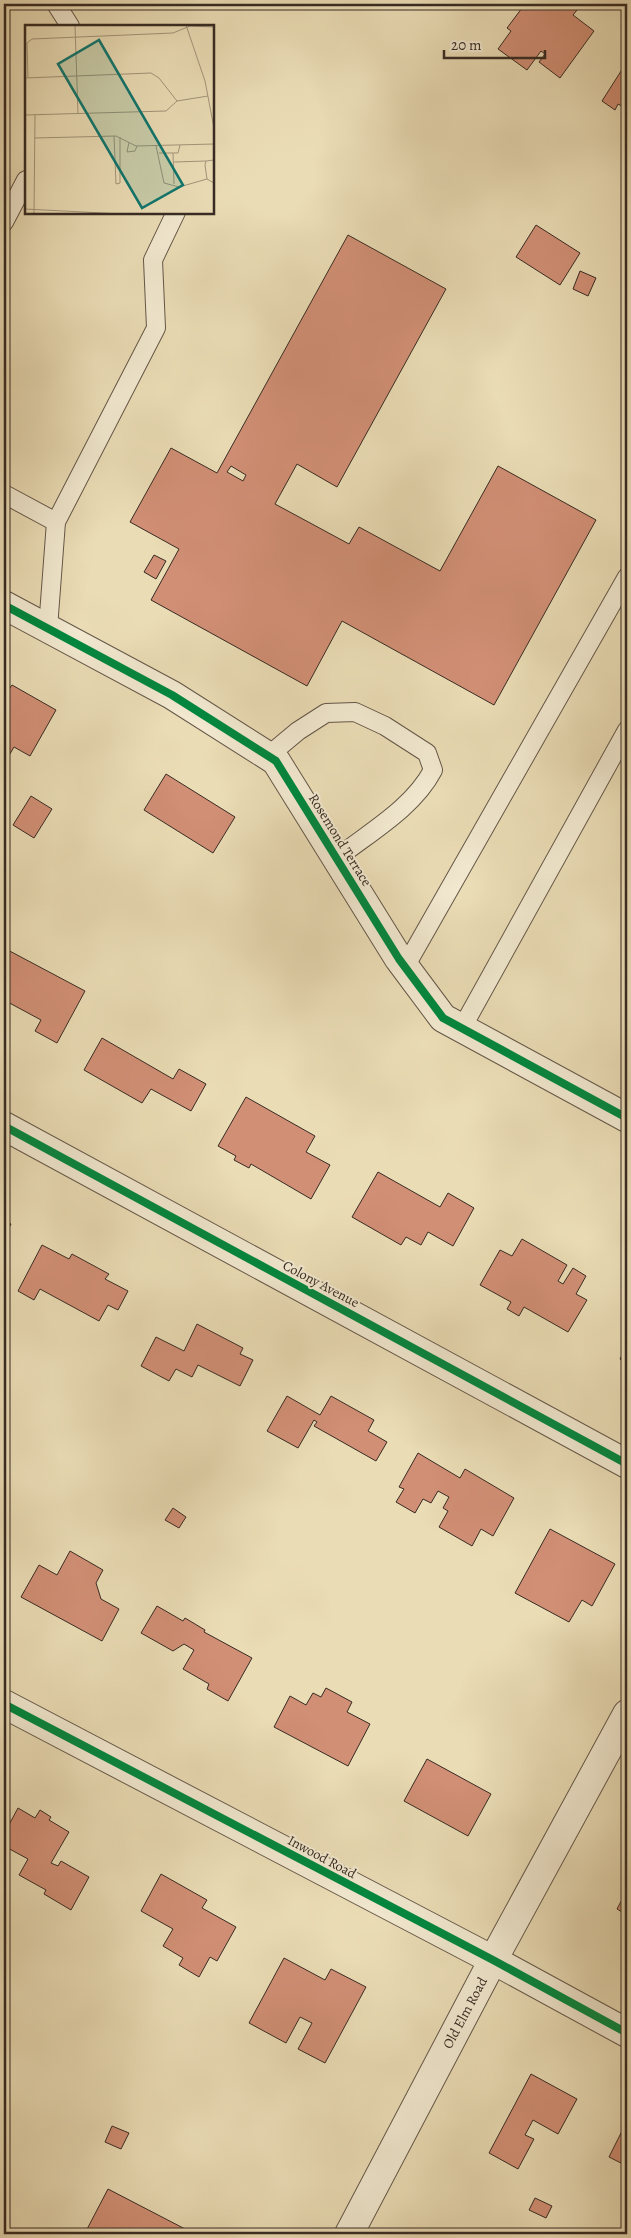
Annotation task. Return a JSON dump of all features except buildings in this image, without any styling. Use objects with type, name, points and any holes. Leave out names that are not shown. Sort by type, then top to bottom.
[{"type":"street","name":"Rosemond Terrace","points":[[4,605],[172,695],[276,761],[405,967],[443,1018],[627,1118]]},
{"type":"street","name":"Colony Avenue","points":[[4,1126],[627,1464]]},
{"type":"street","name":"Inwood Road","points":[[4,1704],[493,1960],[627,2033]]},
{"type":"street","name":"Old Elm Road","points":[[349,2234],[493,1960],[627,1714]]},
{"type":"lane","points":[[56,4],[69,25]]},
{"type":"lane","points":[[4,222],[25,182]]},
{"type":"lane","points":[[48,628],[56,522],[156,328],[152,260],[175,214]]},
{"type":"lane","points":[[4,494],[56,522]]},
{"type":"lane","points":[[405,967],[627,577]]},
{"type":"lane","points":[[268,756],[298,731],[326,713],[345,712],[355,712],[385,726],[427,753],[433,770],[426,784],[395,814],[337,858]]},
{"type":"lane","points":[[462,1028],[627,730]]},
{"type":"cycle path","points":[[4,605],[172,695],[276,761],[399,959],[443,1018],[627,1118]]},
{"type":"cycle path","points":[[4,1126],[627,1464]]},
{"type":"cycle path","points":[[4,1704],[493,1960],[627,2033]]}]
